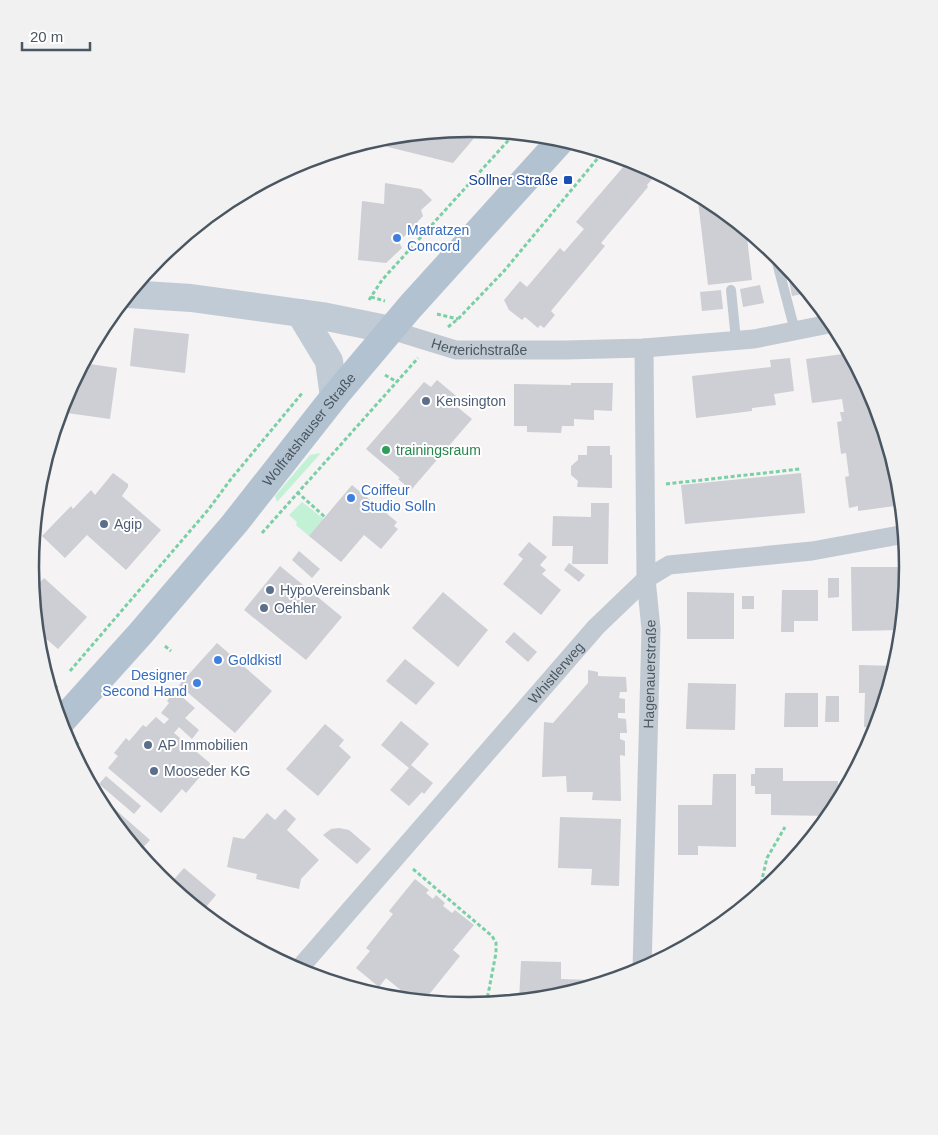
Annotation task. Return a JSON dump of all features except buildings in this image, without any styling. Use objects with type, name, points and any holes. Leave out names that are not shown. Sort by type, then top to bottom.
[{"type":"main road","name":"Wolfratshauser Straße","points":[[66,716],[141,634],[391,330],[555,147]]},
{"type":"main road","name":"Herterichstraße","points":[[137,295],[192,298],[300,313],[358,322],[391,330]]},
{"type":"main road","points":[[300,313],[329,361],[334,397]]},
{"type":"street","name":"Herterichstraße","points":[[391,330],[456,350],[565,350],[644,348],[736,340],[825,325]]},
{"type":"street","name":"Hagenauerstraße","points":[[642,961],[651,629],[646,579],[644,348]]},
{"type":"street","name":"Whistlerweg","points":[[303,964],[596,627],[646,579],[669,565],[812,551],[898,535]]},
{"type":"lane","points":[[779,269],[795,331]]},
{"type":"lane","points":[[731,290],[736,340]]},
{"type":"path","points":[[358,322],[382,280],[509,139]]},
{"type":"path","points":[[257,538],[432,343],[504,271],[598,157]]},
{"type":"path","points":[[69,673],[72,665],[208,510],[231,479],[305,390]]},
{"type":"path","points":[[645,486],[800,469]]},
{"type":"path","points":[[297,492],[325,516]]},
{"type":"path","points":[[158,653],[170,639]]},
{"type":"path","points":[[165,646],[171,651]]},
{"type":"path","points":[[761,883],[767,858],[785,827]]},
{"type":"path","points":[[398,856],[492,936],[496,943],[496,953],[487,997]]},
{"type":"green space","points":[[321,453],[277,502],[275,496],[310,455]]},
{"type":"green space","points":[[302,502],[324,519],[309,536],[296,525],[297,522],[289,515]]},
{"type":"place","name":"Sollner Straße","points":[[568,180]]},
{"type":"place","name":"Matratzen Concord","points":[[397,238]]},
{"type":"place","name":"Kensington","points":[[426,401]]},
{"type":"place","name":"trainingsraum","points":[[386,450]]},
{"type":"place","name":"Coiffeur Studio Solln","points":[[351,498]]},
{"type":"place","name":"Agip","points":[[104,524]]},
{"type":"place","name":"HypoVereinsbank","points":[[270,590]]},
{"type":"place","name":"Oehler","points":[[264,608]]},
{"type":"place","name":"Goldkistl","points":[[218,660]]},
{"type":"place","name":"Designer Second Hand","points":[[197,683]]},
{"type":"place","name":"AP Immobilien","points":[[148,745]]},
{"type":"place","name":"Mooseder KG","points":[[154,771]]}]
